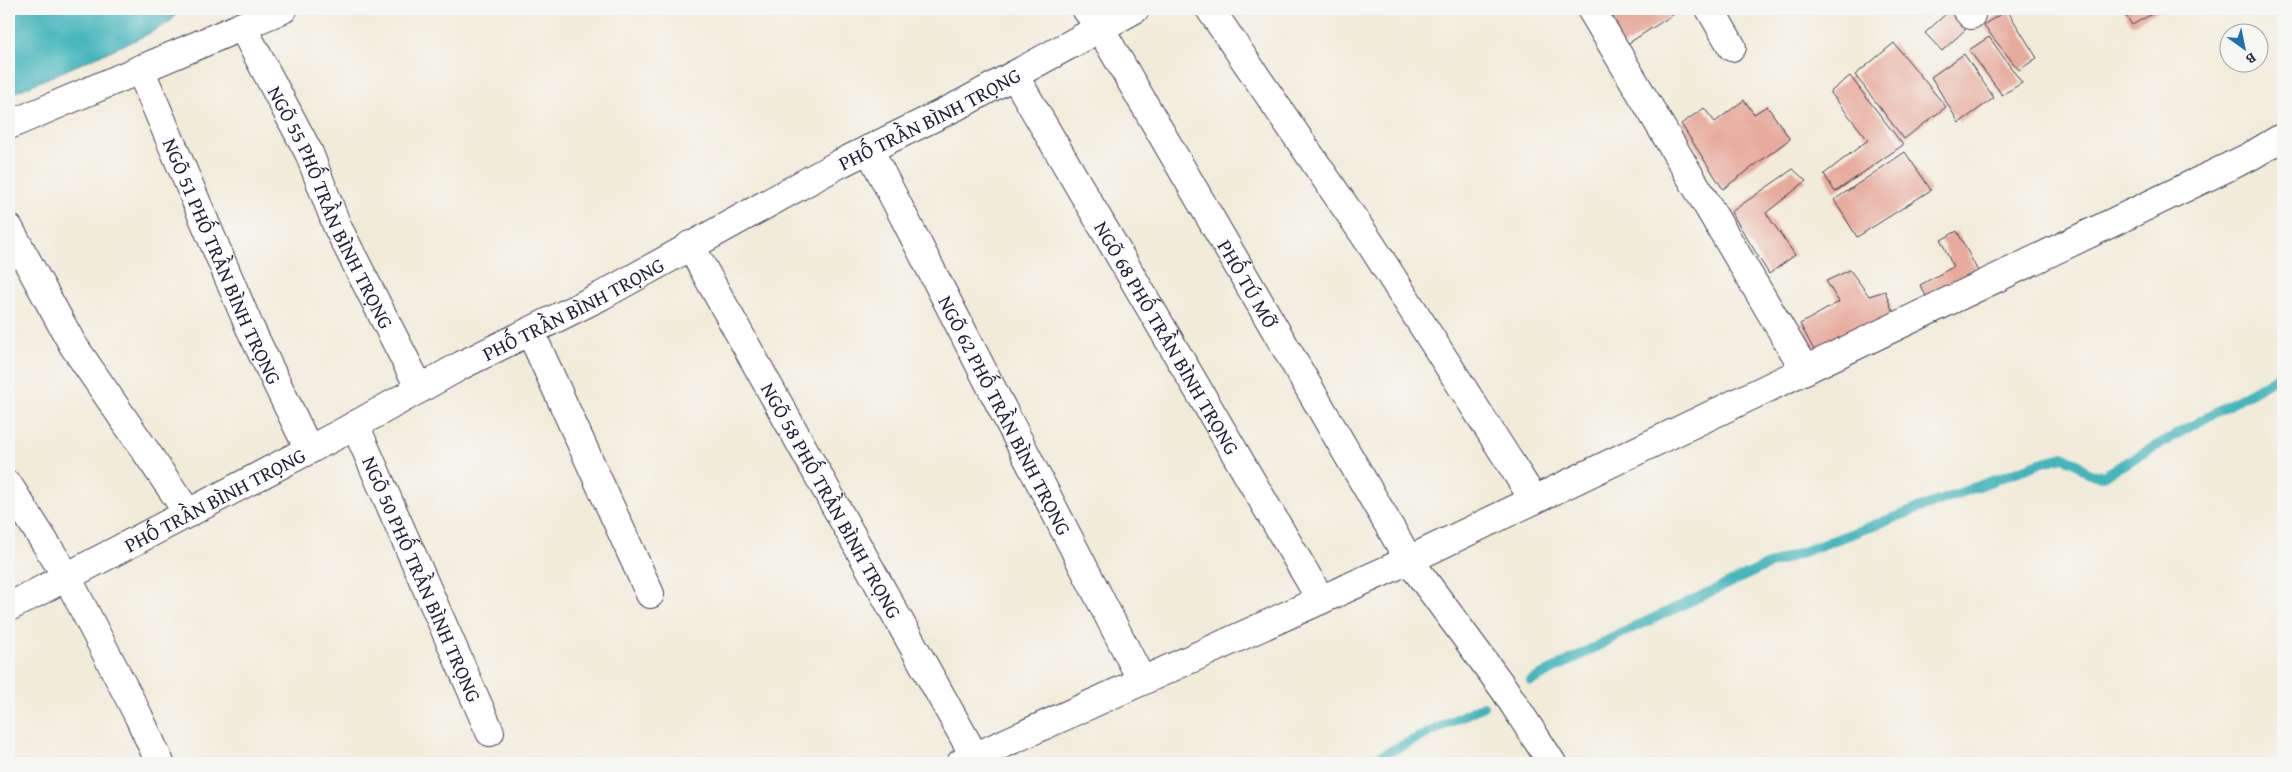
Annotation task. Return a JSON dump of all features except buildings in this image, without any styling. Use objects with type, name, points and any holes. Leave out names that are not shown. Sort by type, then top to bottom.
[{"type":"street","points":[[9,125],[283,9]]},
{"type":"street","name":"PHỐ TRẦN BÌNH TRỌNG","points":[[9,607],[309,450],[462,365],[601,296],[690,245],[869,149],[964,103],[1014,76],[1093,18],[1135,9]]},
{"type":"street","points":[[1210,9],[1372,246],[1534,500]]},
{"type":"street","points":[[1591,9],[1806,370]]},
{"type":"street","points":[[1710,9],[1732,48]]},
{"type":"street","name":"PHỐ TÚ MỠ","points":[[1093,18],[1409,560],[1504,689],[1552,763]]},
{"type":"street","name":"NGÕ 55 PHỐ TRẦN BÌNH TRỌNG","points":[[242,26],[309,152],[337,226],[420,389]]},
{"type":"street","name":"NGÕ 51 PHỐ TRẦN BÌNH TRỌNG","points":[[140,69],[249,326],[309,450]]},
{"type":"street","name":"NGÕ 68 PHỐ TRẦN BÌNH TRỌNG","points":[[1014,76],[1321,600]]},
{"type":"street","points":[[968,760],[1409,560],[2249,157],[2283,137]]},
{"type":"street","name":"NGÕ 62 PHỐ TRẦN BÌNH TRỌNG","points":[[869,149],[1142,681]]},
{"type":"street","points":[[9,228],[73,345],[188,513]]},
{"type":"street","name":"NGÕ 58 PHỐ TRẦN BÌNH TRỌNG","points":[[690,245],[968,760]]},
{"type":"street","points":[[530,331],[650,594]]},
{"type":"street","name":"NGÕ 50 PHỐ TRẦN BÌNH TRỌNG","points":[[355,425],[490,732]]},
{"type":"street","points":[[9,486],[67,577],[139,717],[160,763]]},
{"type":"water","points":[[9,9],[173,9],[176,14],[170,22],[144,36],[9,95]]},
{"type":"waterway","points":[[1531,681],[1620,634],[1768,565],[2040,463],[2063,457],[2075,462],[2089,474],[2103,476],[2283,374]]},
{"type":"waterway","points":[[1367,763],[1483,706]]}]
